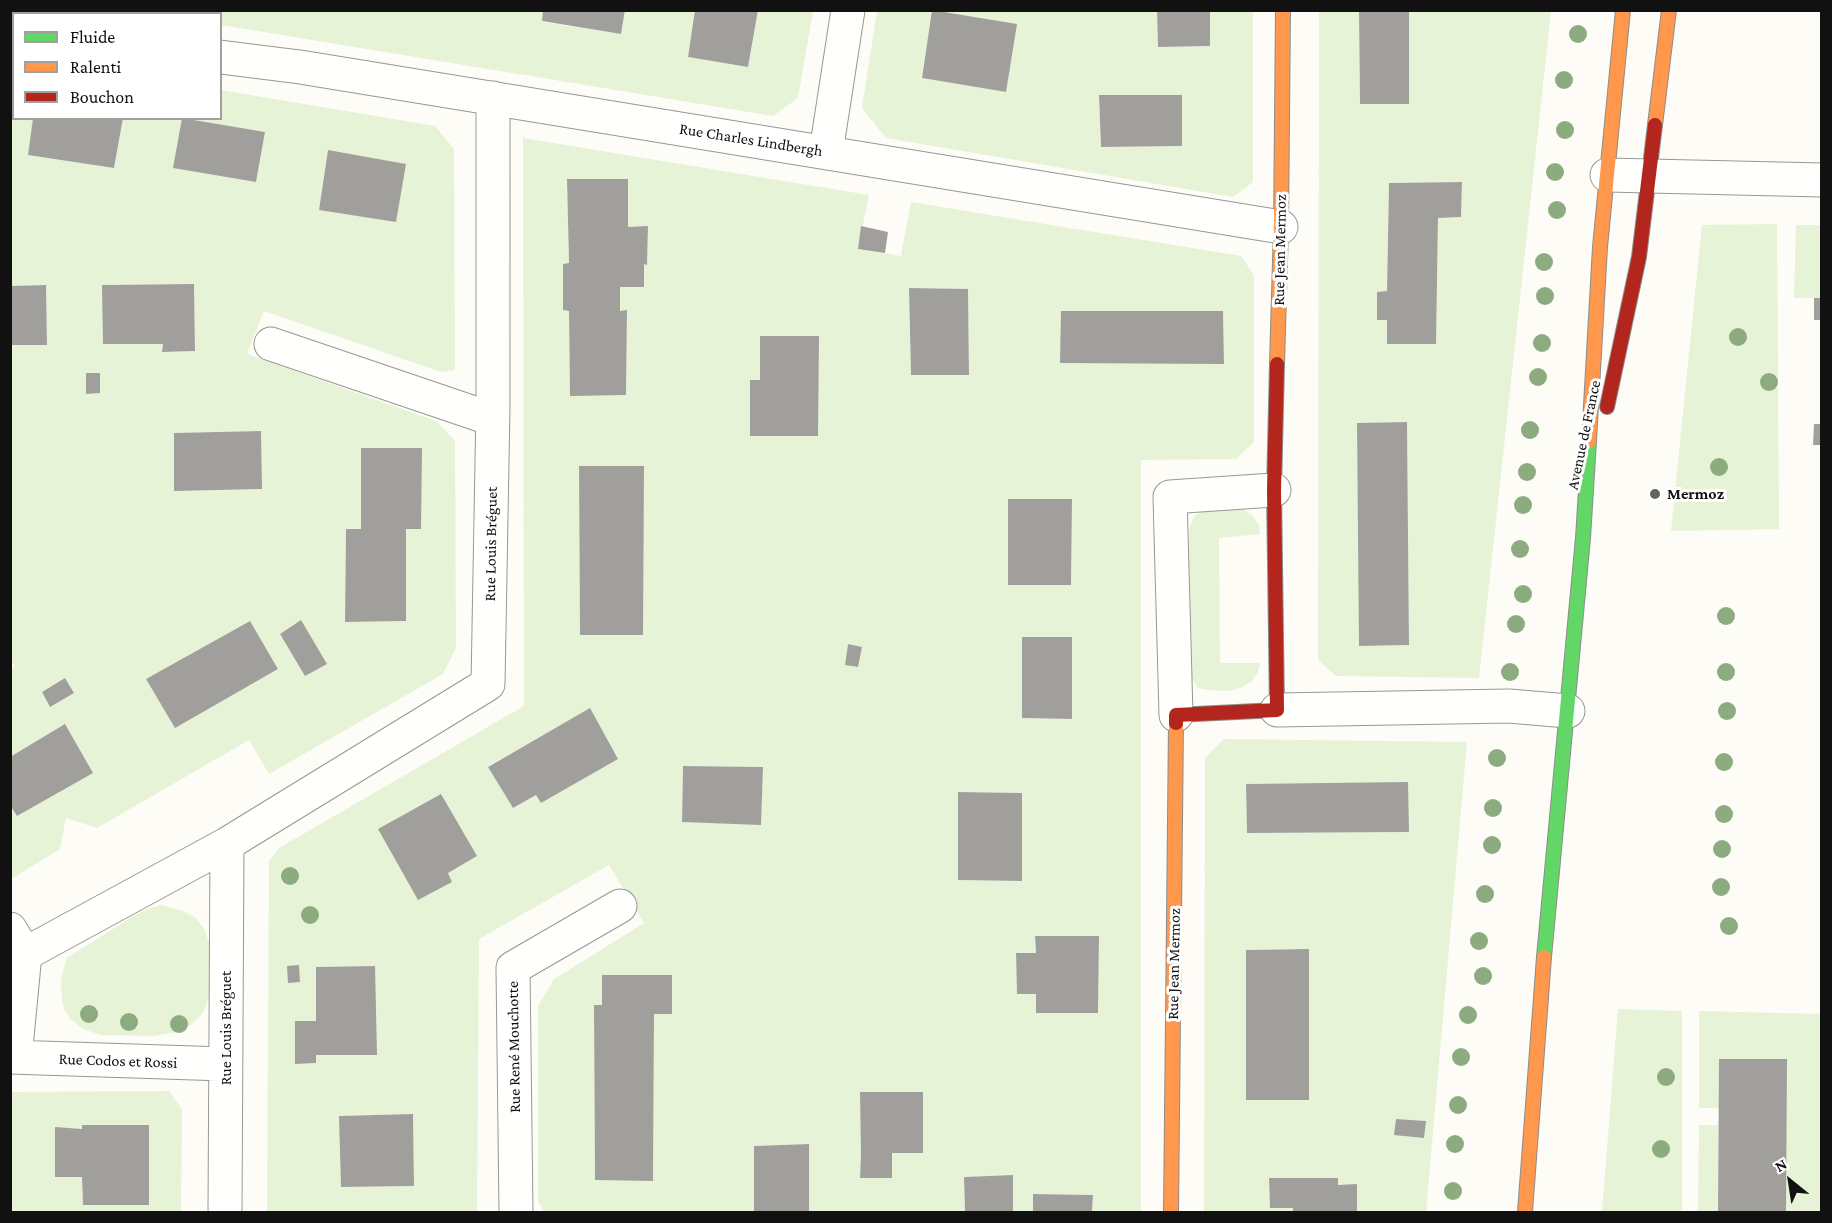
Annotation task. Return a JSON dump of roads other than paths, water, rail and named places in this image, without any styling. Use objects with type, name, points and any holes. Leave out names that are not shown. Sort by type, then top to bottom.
[{"type":"main road","name":"Rue Jean Mermoz","points":[[1277,710],[1274,490],[1281,227],[1283,10]]},
{"type":"main road","name":"Avenue de France","points":[[1584,512],[1600,247],[1623,10]]},
{"type":"main road","name":"Avenue de France","points":[[1584,512],[1639,257],[1669,10]]},
{"type":"main road","points":[[1525,1212],[1543,970],[1568,711],[1584,512]]},
{"type":"main road","points":[[1176,715],[1277,710]]},
{"type":"main road","name":"Rue Jean Mermoz","points":[[1171,1212],[1176,715]]},
{"type":"street","points":[[826,152],[848,10]]},
{"type":"street","name":"Rue Charles Lindbergh","points":[[222,57],[300,67],[1281,227]]},
{"type":"street","name":"Rue Louis Bréguet","points":[[18,941],[227,844],[488,684],[492,419],[492,98]]},
{"type":"street","points":[[1607,176],[1821,180]]},
{"type":"street","points":[[271,344],[492,419]]},
{"type":"street","name":"Rue Jean Mermoz","points":[[1176,715],[1170,497],[1274,490]]},
{"type":"street","points":[[1277,710],[1509,706],[1568,711]]},
{"type":"street","name":"Rue Louis Bréguet","points":[[225,1212],[227,844]]},
{"type":"street","name":"Rue René Mouchotte","points":[[516,1212],[513,968],[620,906]]},
{"type":"street","points":[[13,1057],[18,941]]},
{"type":"street","name":"Rue Codos et Rossi","points":[[13,1057],[225,1064]]},
{"type":"place","name":"Mermoz","points":[[1655,494]]}]
